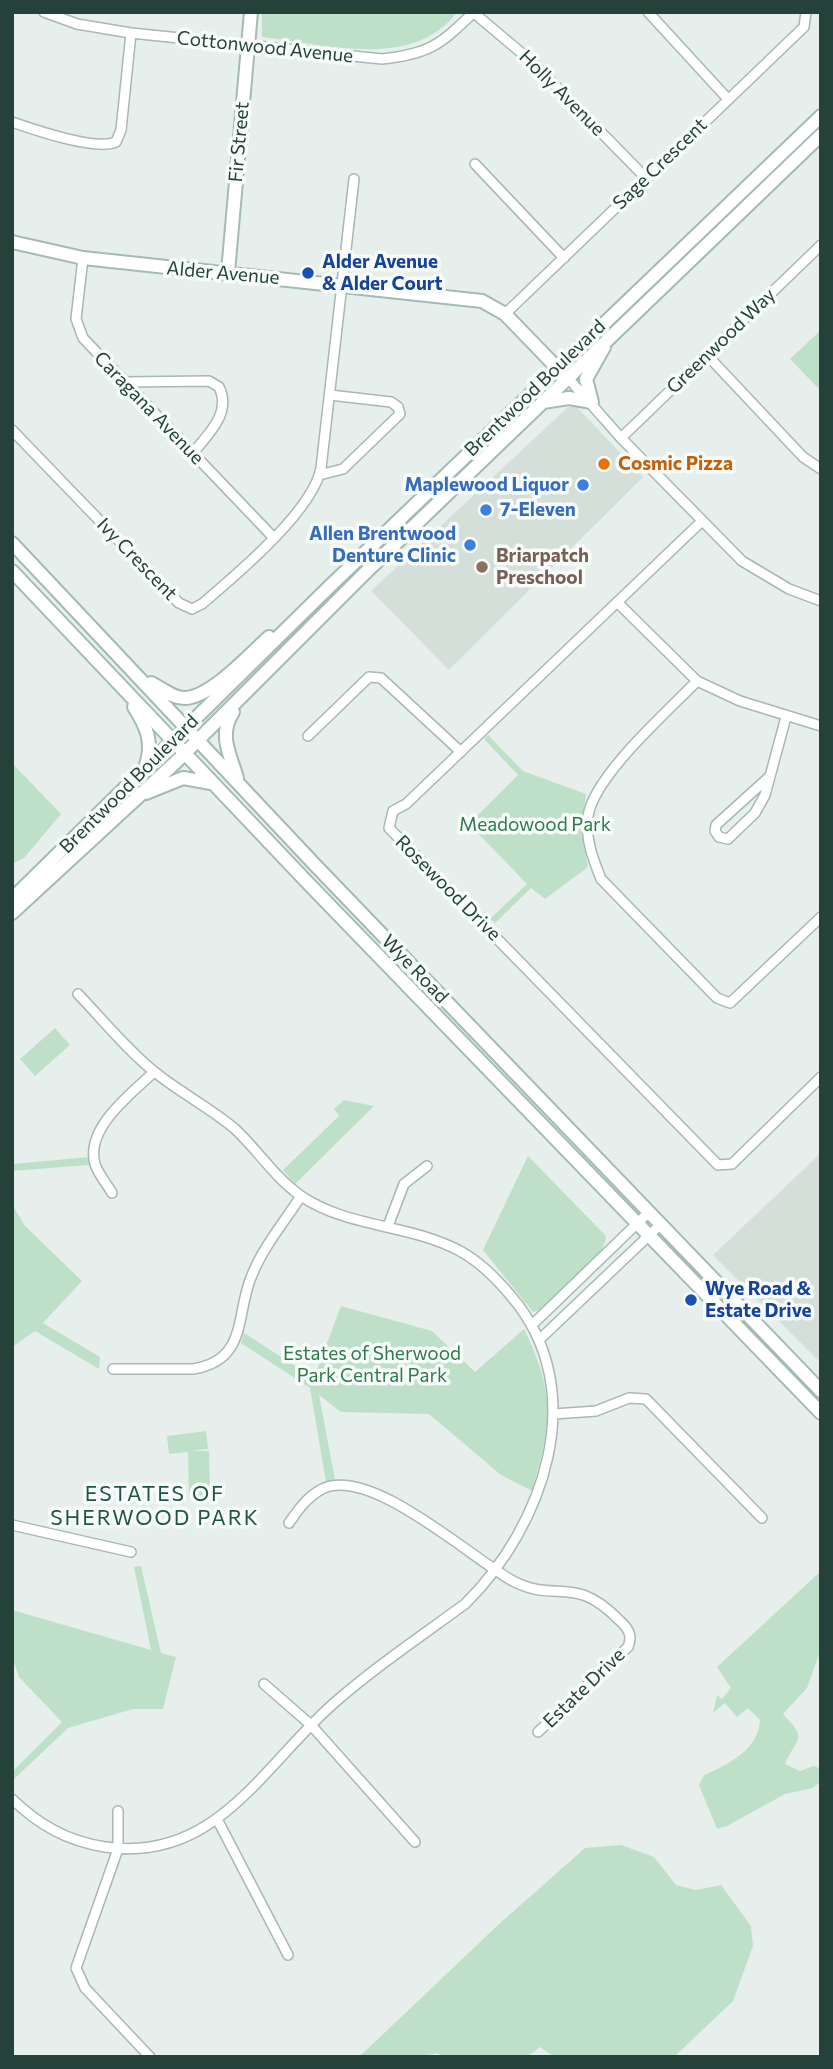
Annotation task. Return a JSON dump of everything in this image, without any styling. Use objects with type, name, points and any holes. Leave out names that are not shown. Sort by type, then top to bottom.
[{"type":"main road","name":"Fir Street","points":[[228,272],[251,12]]},
{"type":"main road","name":"Brentwood Boulevard","points":[[12,913],[142,794],[179,746],[187,727],[328,587],[821,116]]},
{"type":"main road","name":"Brentwood Boulevard","points":[[12,899],[143,771],[179,746],[198,739],[364,574],[821,135]]},
{"type":"main road","name":"Alder Avenue","points":[[12,242],[83,258],[482,301],[505,314],[568,378]]},
{"type":"main road","points":[[536,346],[556,353],[564,352],[595,330]]},
{"type":"main road","points":[[543,402],[569,398],[592,402],[586,379],[608,340]]},
{"type":"main road","points":[[535,389],[541,365],[536,346]]},
{"type":"main road","name":"Wye Road","points":[[12,543],[237,782],[821,1391]]},
{"type":"main road","name":"Wye Road","points":[[12,571],[821,1413]]},
{"type":"main road","points":[[141,677],[173,696],[186,698],[198,695],[220,681],[328,587]]},
{"type":"main road","points":[[126,691],[148,733],[149,753],[143,771]]},
{"type":"main road","points":[[237,782],[224,730],[243,696]]},
{"type":"main road","points":[[108,827],[133,791],[179,746]]},
{"type":"main road","points":[[142,794],[175,780],[191,778],[212,783],[225,795]]},
{"type":"street","name":"Cottonwood Avenue","points":[[44,12],[77,24],[131,33],[382,59],[416,55],[439,44],[474,13]]},
{"type":"street","points":[[648,12],[727,98]]},
{"type":"street","name":"Sage Crescent","points":[[505,314],[804,27],[806,12]]},
{"type":"street","name":"Holly Avenue","points":[[474,13],[531,61],[646,178]]},
{"type":"street","points":[[12,122],[90,142],[107,145],[116,142],[121,130],[131,33]]},
{"type":"street","points":[[475,164],[564,258]]},
{"type":"street","name":"Ivy Crescent","points":[[12,430],[188,608],[202,604],[306,503],[319,475],[354,179]]},
{"type":"street","name":"Greenwood Way","points":[[621,438],[821,245]]},
{"type":"street","name":"Caragana Avenue","points":[[83,258],[77,326],[87,344],[273,537]]},
{"type":"street","points":[[707,355],[803,457],[821,469]]},
{"type":"street","name":"Alder Avenue","points":[[568,378],[621,438],[743,561],[789,589],[821,601]]},
{"type":"street","points":[[124,382],[209,381],[219,387],[222,397],[220,417],[193,453]]},
{"type":"street","points":[[319,475],[343,469],[400,414],[398,407],[391,402],[330,395]]},
{"type":"street","name":"Rosewood Drive","points":[[702,521],[406,804],[393,811],[389,828],[718,1165],[732,1164],[821,1077]]},
{"type":"street","points":[[617,602],[696,681],[786,717],[821,726]]},
{"type":"street","points":[[308,736],[369,677],[381,678],[461,752]]},
{"type":"street","points":[[696,681],[613,769],[599,789],[588,814],[588,827],[591,856],[601,880],[717,998],[730,1003],[821,917]]},
{"type":"street","points":[[769,777],[716,825],[715,831],[719,837],[728,839],[755,813],[765,795],[786,717]]},
{"type":"street","points":[[12,1799],[52,1831],[87,1844],[118,1849],[152,1848],[168,1844],[190,1836],[233,1808],[311,1725],[362,1681],[465,1604],[484,1585],[524,1521],[545,1474],[555,1414],[549,1370],[532,1325],[502,1285],[476,1261],[446,1244],[337,1213],[301,1196],[233,1128],[154,1072],[78,995]]},
{"type":"street","points":[[111,1193],[95,1164],[94,1142],[115,1110],[154,1072]]},
{"type":"street","points":[[388,1226],[404,1184],[427,1166]]},
{"type":"street","points":[[113,1370],[205,1367],[232,1348],[238,1334],[251,1276],[301,1196]]},
{"type":"street","points":[[532,1325],[649,1212]]},
{"type":"street","points":[[539,1340],[660,1224]]},
{"type":"street","points":[[555,1414],[596,1411],[629,1398],[646,1399],[762,1518]]},
{"type":"street","name":"Estate Drive","points":[[289,1523],[303,1504],[330,1486],[369,1492],[410,1510],[494,1569],[527,1587],[569,1590],[593,1597],[630,1633],[628,1647],[538,1732]]},
{"type":"street","points":[[12,1525],[131,1552]]},
{"type":"street","points":[[264,1684],[311,1725],[415,1842]]},
{"type":"street","points":[[118,1811],[118,1849],[76,1968],[85,1988],[150,2057]]},
{"type":"street","points":[[217,1819],[288,1955]]},
{"type":"shaded area","points":[[575,405],[643,477],[449,670],[371,591],[567,408]]},
{"type":"shaded area","points":[[821,1153],[821,1363],[713,1255]]},
{"type":"green space","points":[[262,12],[457,12],[439,30],[417,42],[393,48],[367,49],[262,37]]},
{"type":"green space","points":[[821,330],[821,391],[790,359]]},
{"type":"green space","name":"Meadowood Park","points":[[488,735],[523,771],[586,794],[581,830],[588,867],[545,899],[531,888],[495,923],[490,919],[527,884],[469,824],[518,775],[484,739]]},
{"type":"green space","points":[[12,763],[61,814],[24,858],[12,864]]},
{"type":"green space","points":[[55,1028],[70,1045],[35,1076],[20,1059]]},
{"type":"green space","points":[[344,1100],[374,1106],[295,1184],[283,1170],[339,1116],[334,1109]]},
{"type":"green space","points":[[528,1156],[606,1236],[599,1255],[582,1274],[544,1309],[533,1312],[483,1250]]},
{"type":"green space","points":[[90,1157],[89,1165],[12,1171],[12,1164]]},
{"type":"green space","points":[[12,1204],[25,1226],[82,1281],[43,1323],[100,1357],[99,1369],[35,1331],[12,1347]]},
{"type":"green space","name":"Estates of Sherwood Park Central Park","points":[[341,1306],[432,1331],[475,1372],[524,1329],[542,1373],[548,1409],[544,1446],[532,1491],[501,1475],[429,1414],[341,1412],[319,1395],[335,1480],[326,1482],[310,1388],[241,1343],[244,1333],[314,1378]]},
{"type":"green space","points":[[206,1431],[208,1449],[192,1451],[209,1451],[210,1495],[189,1496],[188,1452],[169,1454],[167,1436]]},
{"type":"green space","points":[[141,1566],[161,1653],[176,1657],[163,1709],[133,1709],[68,1728],[12,1781],[12,1772],[62,1722],[19,1677],[12,1657],[12,1610],[151,1650],[134,1567]]},
{"type":"green space","points":[[821,1571],[821,1649],[807,1688],[783,1714],[798,1734],[785,1764],[800,1771],[814,1766],[821,1769],[821,1781],[813,1788],[785,1794],[717,1829],[699,1785],[704,1775],[732,1761],[748,1748],[758,1730],[760,1720],[748,1708],[737,1717],[725,1703],[713,1713],[717,1695],[722,1699],[731,1688],[717,1667]]},
{"type":"green space","points":[[621,1845],[654,1857],[676,1885],[696,1890],[721,1885],[751,1926],[753,1946],[733,2001],[674,2057],[554,2057],[540,2047],[527,2057],[443,2057],[437,2053],[419,2057],[359,2057],[498,1925],[585,1848]]},
{"type":"place","name":"Alder Avenue & Alder Court","points":[[308,273]]},
{"type":"place","name":"Cosmic Pizza","points":[[604,464]]},
{"type":"place","name":"Maplewood Liquor","points":[[583,485]]},
{"type":"place","name":"7-Eleven","points":[[486,510]]},
{"type":"place","name":"Allen Brentwood Denture Clinic","points":[[470,545]]},
{"type":"place","name":"Briarpatch Preschool","points":[[482,567]]},
{"type":"place","name":"Wye Road & Estate Drive","points":[[691,1300]]},
{"type":"district","name":"ESTATES OF SHERWOOD PARK","points":[[155,1506]]}]
